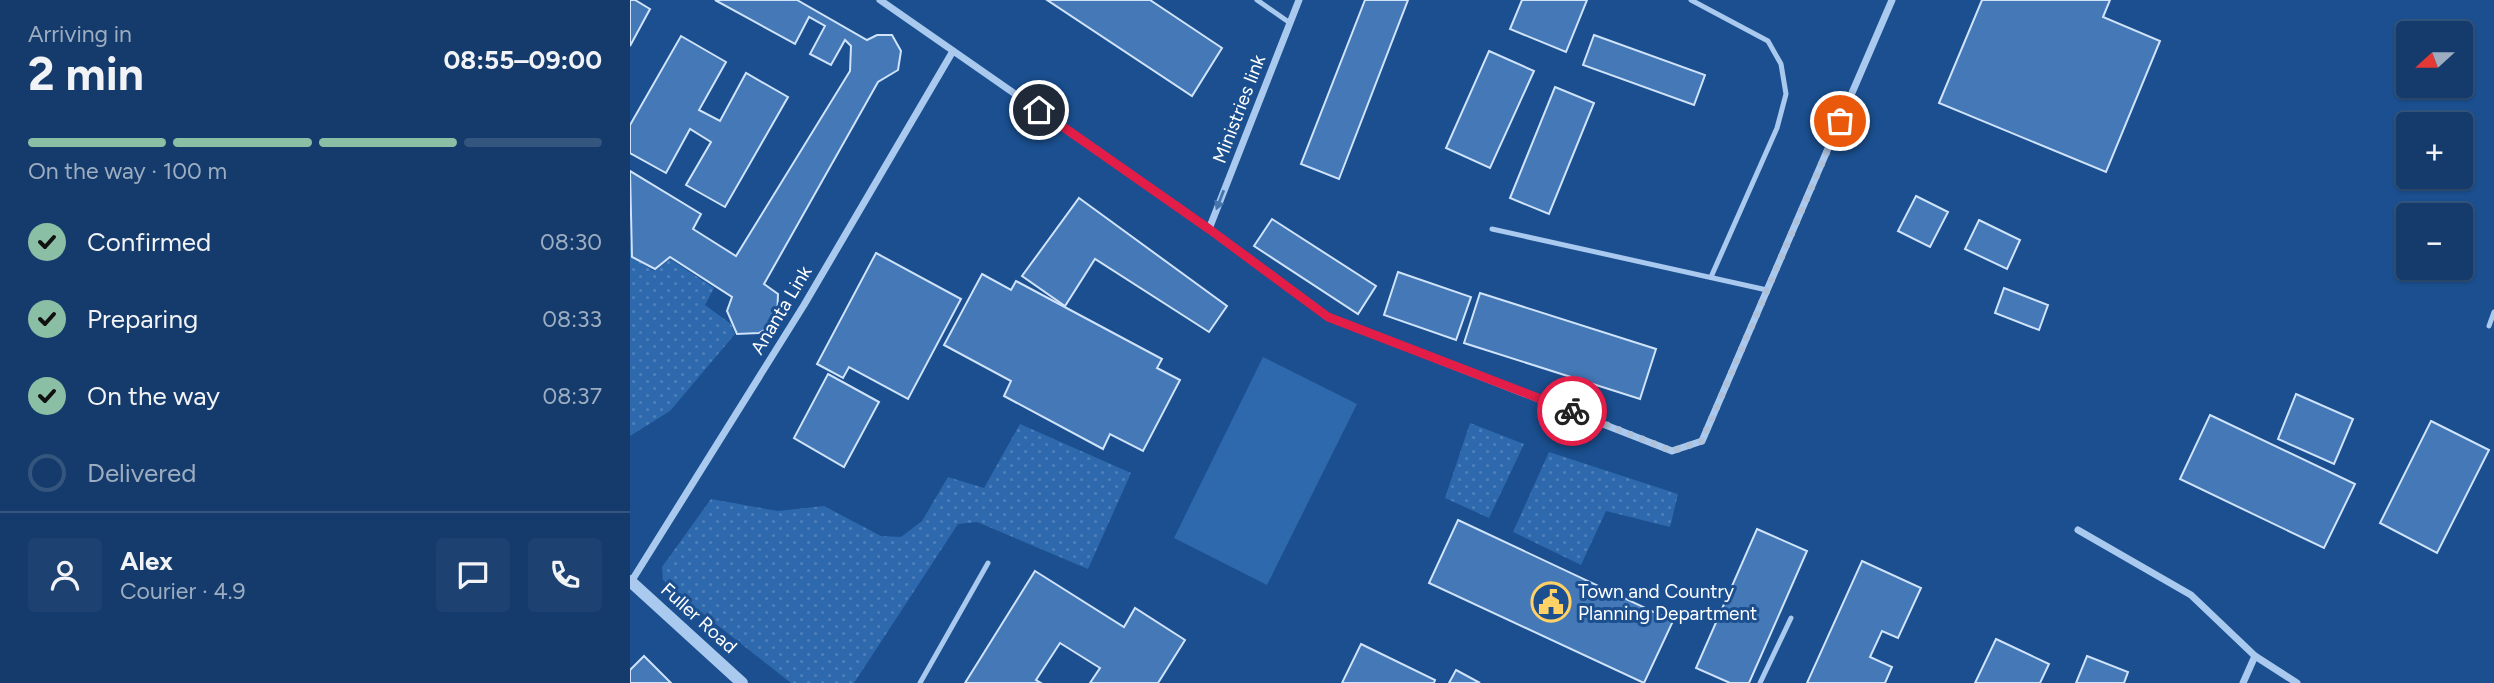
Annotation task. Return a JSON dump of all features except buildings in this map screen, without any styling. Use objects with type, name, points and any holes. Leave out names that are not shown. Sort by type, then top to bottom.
[{"type":"street","points":[[880,0],[1209,229],[1328,317],[1672,451],[1702,441],[1892,0]]},
{"type":"street","name":"Ministries link","points":[[1209,229],[1299,0]]},
{"type":"street","name":"Ananta Link","points":[[630,581],[804,305],[953,51]]},
{"type":"street","points":[[2078,530],[2191,595],[2255,656],[2297,683]]},
{"type":"street","name":"Fuller Road","points":[[630,581],[742,683]]},
{"type":"street","points":[[2243,683],[2255,656]]},
{"type":"lane","points":[[1257,0],[1290,23]]},
{"type":"lane","points":[[1691,0],[1768,41],[1781,64],[1786,94],[1777,128],[1711,278]]},
{"type":"lane","points":[[1492,229],[1767,290]]},
{"type":"lane","points":[[2489,326],[2494,312]]},
{"type":"lane","points":[[920,683],[988,563]]},
{"type":"lane","points":[[1760,683],[1791,618]]},
{"type":"shaded area","points":[[630,243],[632,257],[654,271],[670,259],[714,288],[705,305],[731,324],[735,334],[670,411],[630,436]]},
{"type":"shaded area","points":[[1263,357],[1357,404],[1267,585],[1174,538]]},
{"type":"shaded area","points":[[1470,423],[1524,444],[1489,518],[1445,498]]},
{"type":"shaded area","points":[[1020,424],[1131,473],[1088,569],[977,522],[958,524],[854,683],[791,683],[663,580],[662,567],[711,499],[778,511],[824,506],[881,536],[901,537],[922,521],[948,477],[984,488]]},
{"type":"shaded area","points":[[1549,452],[1678,494],[1670,527],[1606,511],[1581,565],[1513,532]]},
{"type":"way so far","points":[[1572,411],[1672,451],[1702,441],[1840,121]]},
{"type":"place","name":"Town and Country Planning Department","points":[[1551,602]]},
{"type":"route","points":[[1039,110],[1209,229],[1328,317],[1572,411]]}]
